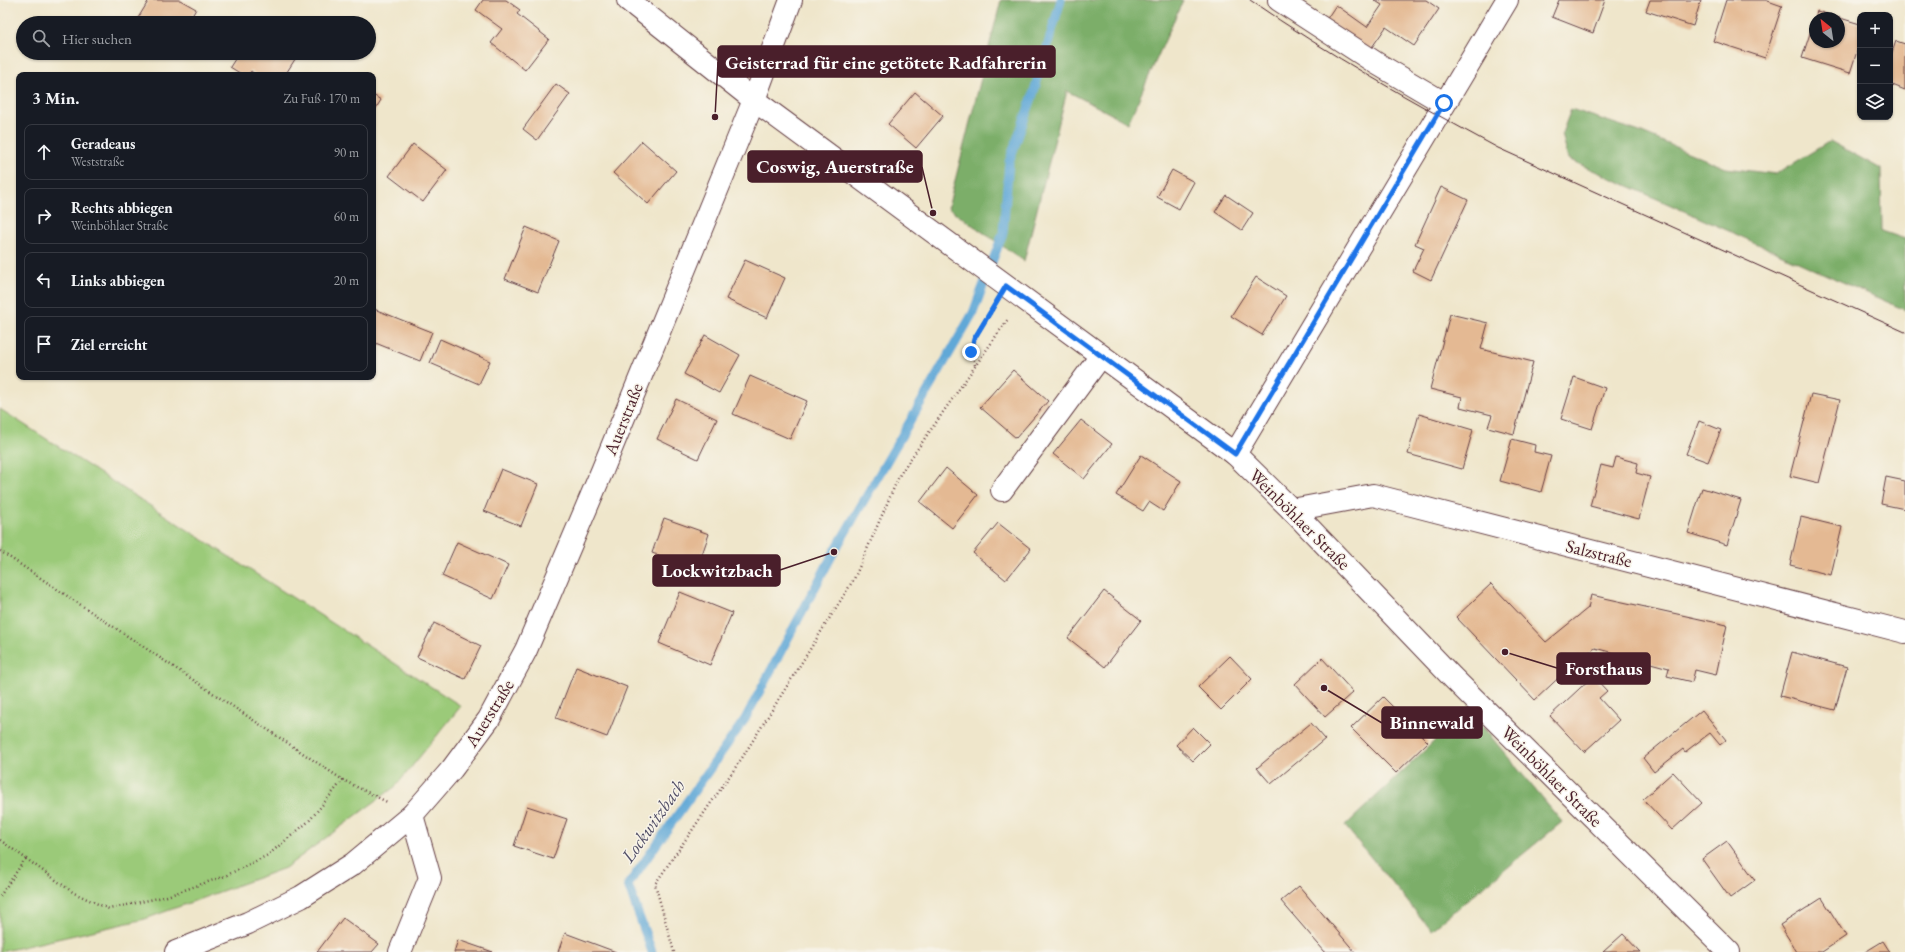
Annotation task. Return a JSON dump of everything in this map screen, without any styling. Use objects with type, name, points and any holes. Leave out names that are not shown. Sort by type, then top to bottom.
[{"type":"street","name":"Weinböhlaer Straße","points":[[628,0],[754,100],[1235,454],[1292,510],[1452,677],[1729,952]]},
{"type":"street","name":"Auerstraße","points":[[176,952],[248,924],[301,897],[353,864],[412,815],[452,769],[489,719],[526,650],[754,100],[791,0]]},
{"type":"street","points":[[1279,0],[1376,64],[1444,103]]},
{"type":"street","points":[[1235,454],[1507,0]]},
{"type":"street","points":[[1002,490],[1101,356]]},
{"type":"street","name":"Salzstraße","points":[[1292,510],[1373,494],[1905,632]]},
{"type":"street","points":[[400,952],[430,878],[412,815]]},
{"type":"path","points":[[975,365],[971,352],[974,339],[1014,292]]},
{"type":"path","points":[[674,952],[656,884],[742,758],[850,585],[900,474],[975,365],[1014,292]]},
{"type":"path","points":[[0,551],[343,780],[412,815]]},
{"type":"path","points":[[0,840],[74,893],[109,909],[167,896],[225,876],[268,855],[309,821],[343,780]]},
{"type":"path","points":[[0,896],[26,858]]},
{"type":"green space","points":[[1001,0],[1183,0],[1128,123],[1067,91],[1024,261],[948,208]]},
{"type":"green space","points":[[1571,109],[1637,131],[1726,168],[1776,174],[1830,141],[1881,169],[1882,231],[1905,239],[1905,310],[1568,159],[1562,133]]},
{"type":"green space","points":[[0,409],[461,706],[396,786],[285,868],[145,919],[0,952]]},
{"type":"green space","points":[[1468,709],[1562,822],[1431,930],[1345,826]]},
{"type":"building","points":[[149,0],[180,0],[196,9],[192,16],[139,16]]},
{"type":"building","points":[[483,0],[506,0],[520,10],[517,14],[549,39],[525,70],[491,43],[502,29],[476,10]]},
{"type":"building","points":[[1374,0],[1426,0],[1439,9],[1414,46],[1386,27],[1370,50],[1326,20],[1336,5],[1367,27],[1382,5]]},
{"type":"building","points":[[1559,0],[1605,0],[1593,33],[1552,17]]},
{"type":"building","points":[[1650,0],[1701,0],[1693,26],[1646,11]]},
{"type":"building","points":[[1726,0],[1765,0],[1782,6],[1765,58],[1713,41]]},
{"type":"building","points":[[1845,19],[1857,23],[1857,51],[1850,73],[1802,58],[1809,36],[1809,48],[1845,48]]},
{"type":"building","points":[[1896,41],[1905,44],[1905,90],[1893,85],[1893,50]]},
{"type":"building","points":[[234,60],[295,60],[287,72],[238,72],[230,67]]},
{"type":"building","points":[[556,84],[570,94],[537,140],[523,129]]},
{"type":"building","points":[[915,92],[943,116],[916,148],[888,124]]},
{"type":"building","points":[[376,97],[381,100],[376,108]]},
{"type":"building","points":[[642,141],[676,171],[648,204],[613,173]]},
{"type":"building","points":[[413,144],[447,170],[423,202],[389,176]]},
{"type":"building","points":[[1172,170],[1194,182],[1179,209],[1157,197]]},
{"type":"building","points":[[1441,187],[1468,200],[1431,280],[1413,271],[1424,248],[1415,244]]},
{"type":"building","points":[[1226,195],[1253,213],[1242,230],[1215,212]]},
{"type":"building","points":[[526,227],[559,241],[538,292],[505,279]]},
{"type":"building","points":[[745,260],[785,278],[767,318],[726,299]]},
{"type":"building","points":[[1256,277],[1286,296],[1262,335],[1231,316]]},
{"type":"building","points":[[376,310],[432,332],[420,361],[376,343]]},
{"type":"building","points":[[1450,314],[1488,323],[1481,349],[1533,362],[1514,434],[1488,427],[1492,415],[1460,407],[1462,397],[1430,389]]},
{"type":"building","points":[[705,335],[740,355],[719,393],[684,374]]},
{"type":"building","points":[[440,339],[490,361],[479,384],[430,363]]},
{"type":"building","points":[[1013,370],[1048,401],[1016,438],[980,407]]},
{"type":"building","points":[[750,376],[807,401],[790,439],[733,414]]},
{"type":"building","points":[[1574,377],[1605,388],[1592,429],[1561,419]]},
{"type":"building","points":[[1811,394],[1840,400],[1819,483],[1790,476]]},
{"type":"building","points":[[676,399],[717,419],[698,459],[657,439]]},
{"type":"building","points":[[1419,414],[1473,430],[1462,469],[1408,454]]},
{"type":"building","points":[[1081,420],[1112,444],[1084,479],[1053,454]]},
{"type":"building","points":[[1699,421],[1721,430],[1708,462],[1686,454]]},
{"type":"building","points":[[1512,439],[1535,445],[1534,452],[1551,456],[1541,492],[1500,481]]},
{"type":"building","points":[[1141,455],[1181,481],[1163,511],[1149,502],[1143,511],[1116,495]]},
{"type":"building","points":[[1616,457],[1638,463],[1636,473],[1650,477],[1639,519],[1590,506],[1601,465],[1613,468]]},
{"type":"building","points":[[946,468],[978,495],[952,528],[920,502]]},
{"type":"building","points":[[501,469],[538,484],[521,526],[484,511]]},
{"type":"building","points":[[1886,477],[1905,481],[1905,509],[1881,504]]},
{"type":"building","points":[[1702,488],[1741,500],[1727,545],[1688,533]]},
{"type":"building","points":[[1801,517],[1842,527],[1831,575],[1790,565]]},
{"type":"building","points":[[664,518],[709,534],[697,569],[652,553]]},
{"type":"building","points":[[998,523],[1031,549],[1006,580],[973,553]]},
{"type":"building","points":[[457,542],[508,565],[493,599],[442,576]]},
{"type":"building","points":[[1491,584],[1546,642],[1588,608],[1591,595],[1727,625],[1716,675],[1695,670],[1692,682],[1667,676],[1669,668],[1595,648],[1570,667],[1535,700],[1456,617]]},
{"type":"building","points":[[1104,591],[1141,620],[1105,667],[1068,638]]},
{"type":"building","points":[[680,592],[732,613],[710,665],[659,643]]},
{"type":"building","points":[[434,623],[481,646],[465,679],[417,657]]},
{"type":"building","points":[[1792,652],[1847,667],[1835,710],[1780,696]]},
{"type":"building","points":[[1230,656],[1252,679],[1221,710],[1198,687]]},
{"type":"building","points":[[1322,658],[1353,692],[1325,717],[1295,684]]},
{"type":"building","points":[[576,667],[627,687],[607,737],[556,718]]},
{"type":"building","points":[[1593,676],[1607,691],[1599,698],[1619,720],[1584,752],[1550,716]]},
{"type":"building","points":[[1383,697],[1428,742],[1396,773],[1351,728]]},
{"type":"building","points":[[1702,710],[1726,740],[1720,745],[1710,733],[1685,752],[1683,749],[1654,772],[1643,758]]},
{"type":"building","points":[[1311,723],[1325,739],[1271,784],[1257,768]]},
{"type":"building","points":[[1193,727],[1210,744],[1193,761],[1176,745]]},
{"type":"building","points":[[1673,772],[1702,803],[1672,830],[1643,799]]},
{"type":"building","points":[[527,806],[567,819],[553,859],[514,846]]},
{"type":"building","points":[[1727,841],[1755,880],[1730,898],[1702,859]]},
{"type":"building","points":[[1299,886],[1355,952],[1325,952],[1281,901]]},
{"type":"building","points":[[1822,898],[1846,936],[1822,952],[1797,952],[1780,925]]},
{"type":"building","points":[[343,918],[379,944],[372,952],[317,952]]},
{"type":"building","points":[[565,933],[616,952],[558,952]]},
{"type":"building","points":[[1623,934],[1640,952],[1603,952]]},
{"type":"building","points":[[458,940],[493,952],[454,952]]},
{"type":"building","points":[[1883,941],[1890,952],[1865,952]]},
{"type":"waterway","name":"Lockwitzbach","points":[[652,952],[628,885],[745,719],[834,552],[973,313],[1003,233],[1009,162],[1032,98],[1061,0]]},
{"type":"tram line","points":[[1250,0],[1341,59],[1498,148],[1905,332]]},
{"type":"place","name":"Geisterrad für eine getötete Radfahrerin","points":[[715,117]]},
{"type":"place","name":"Coswig, Auerstraße","points":[[933,213]]},
{"type":"place","name":"Lockwitzbach","points":[[834,552]]},
{"type":"place","name":"Forsthaus","points":[[1505,652]]},
{"type":"place","name":"Binnewald","points":[[1324,688]]},
{"type":"route","points":[[971,352],[974,339],[1006,286],[1235,454],[1444,103]]}]
